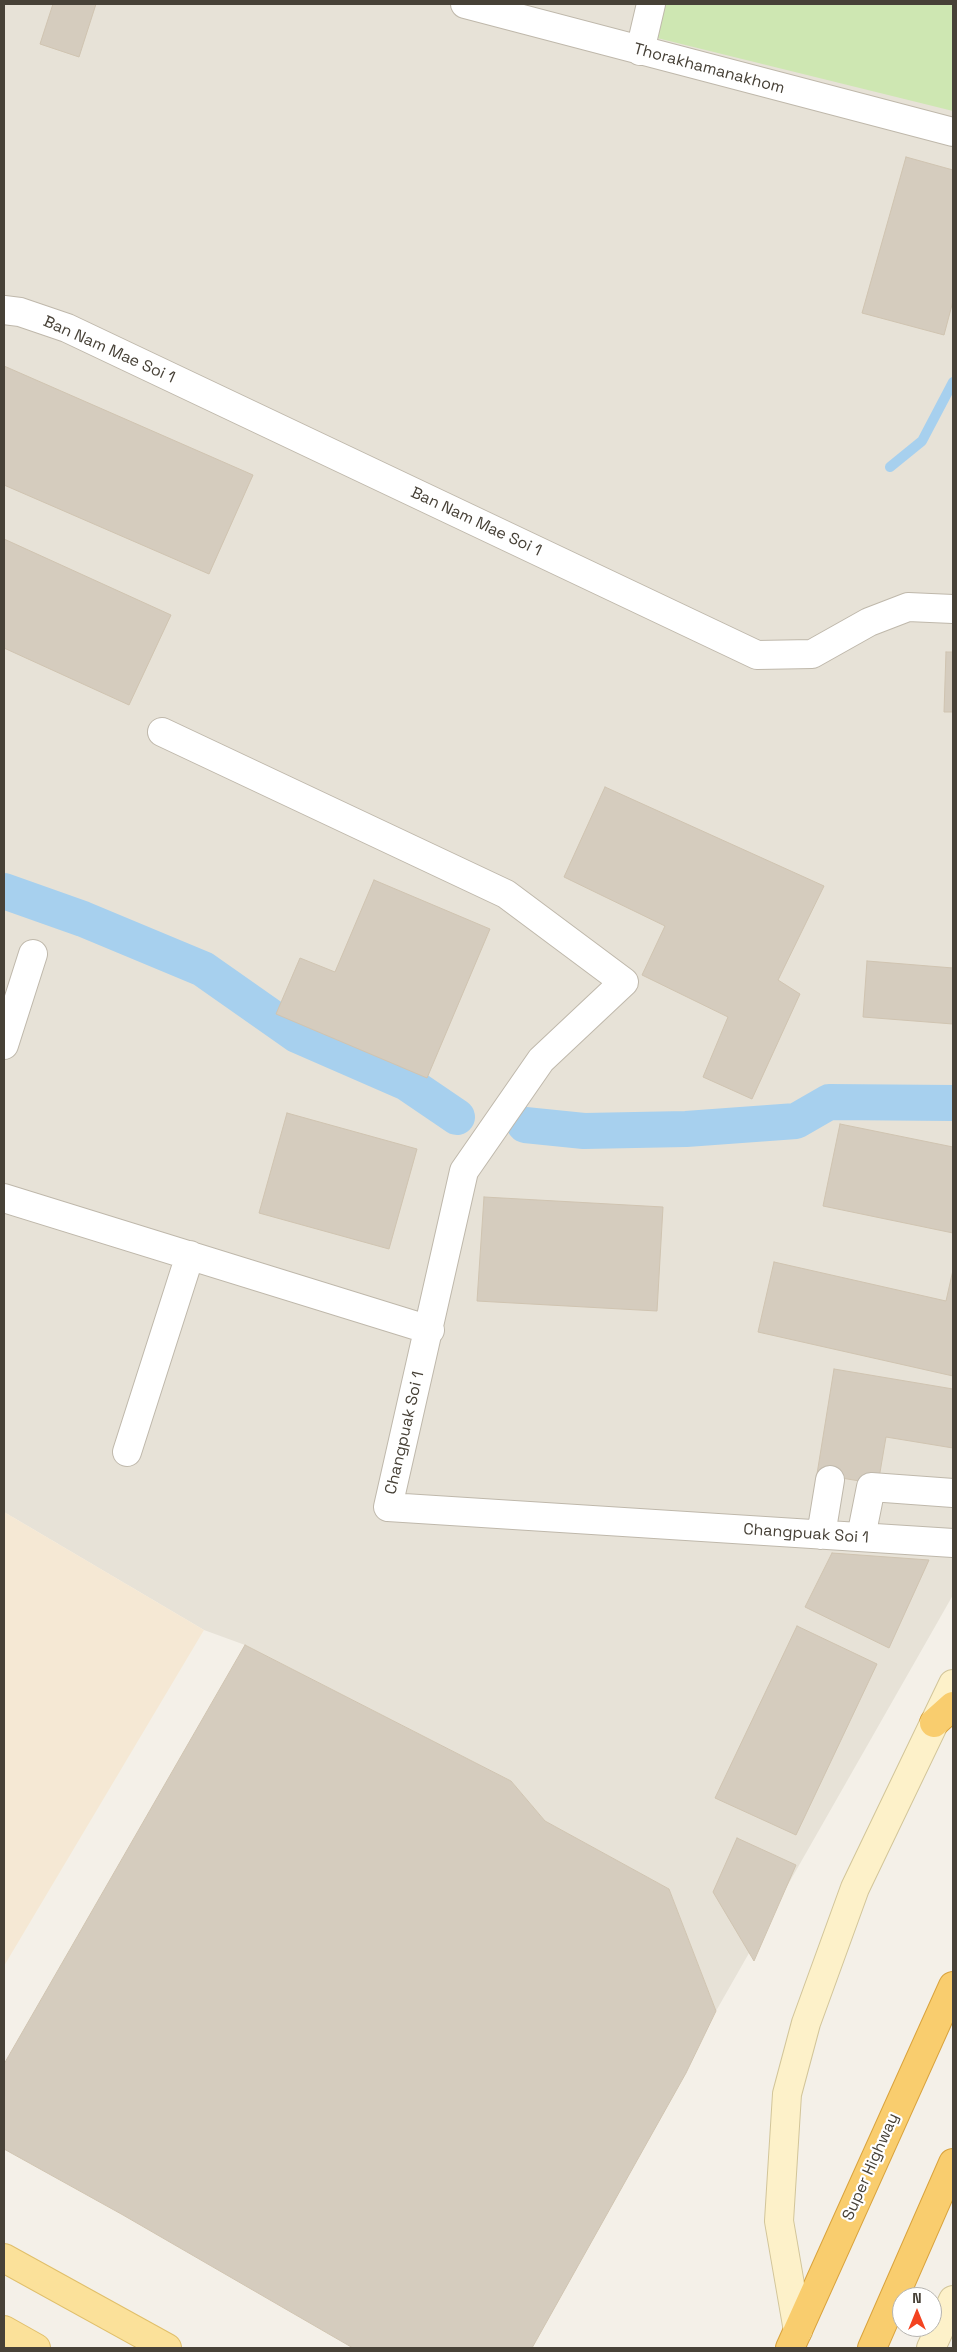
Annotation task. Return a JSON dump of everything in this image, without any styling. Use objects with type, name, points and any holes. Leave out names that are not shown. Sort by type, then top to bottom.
[{"type":"highway","name":"Super Highway","points":[[794,2339],[953,1986]]},
{"type":"highway","points":[[872,2348],[953,2163]]},
{"type":"main road","points":[[794,2339],[779,2221],[787,2094],[806,2024],[855,1888],[944,1715],[953,1684]]},
{"type":"main road","points":[[4,2258],[167,2348]]},
{"type":"main road","points":[[931,2348],[953,2300]]},
{"type":"main road","points":[[4,2330],[36,2348]]},
{"type":"street","name":"Thorakhamanakhom","points":[[465,4],[953,132]]},
{"type":"street","points":[[640,51],[651,4]]},
{"type":"street","name":"Ban Nam Mae Soi 1","points":[[4,310],[20,312],[67,328],[757,655],[812,654],[869,622],[908,607],[953,609]]},
{"type":"street","points":[[4,1198],[430,1330],[464,1171],[541,1060],[624,982],[506,894],[162,732]]},
{"type":"street","points":[[4,1045],[33,954]]},
{"type":"street","points":[[127,1452],[190,1256]]},
{"type":"street","name":"Changpuak Soi 1","points":[[430,1330],[388,1507],[953,1543]]},
{"type":"street","points":[[821,1535],[830,1480]]},
{"type":"street","points":[[861,1537],[871,1487],[953,1493]]},
{"type":"shaded area","points":[[4,4],[953,4],[953,1595],[716,2011],[669,1889],[545,1821],[511,1781],[245,1645],[204,1630],[4,1512]]},
{"type":"shaded area","points":[[4,1512],[204,1630],[4,1966]]},
{"type":"green space","points":[[665,4],[953,4],[953,111],[657,38]]},
{"type":"building","points":[[53,4],[96,4],[79,57],[40,44]]},
{"type":"building","points":[[906,157],[953,170],[953,301],[944,335],[862,313]]},
{"type":"building","points":[[4,366],[253,475],[209,574],[4,485]]},
{"type":"building","points":[[4,539],[171,615],[129,705],[4,648]]},
{"type":"building","points":[[946,652],[953,652],[953,712],[944,712]]},
{"type":"building","points":[[605,787],[824,886],[778,980],[800,994],[752,1099],[703,1077],[728,1017],[642,975],[665,926],[564,877]]},
{"type":"building","points":[[374,880],[490,929],[427,1078],[276,1014],[300,958],[335,972]]},
{"type":"building","points":[[867,961],[953,968],[953,1024],[863,1017]]},
{"type":"building","points":[[287,1113],[417,1149],[389,1249],[259,1213]]},
{"type":"building","points":[[840,1124],[953,1147],[953,1233],[823,1206]]},
{"type":"building","points":[[484,1197],[663,1207],[657,1311],[477,1301]]},
{"type":"building","points":[[774,1262],[946,1301],[953,1270],[953,1376],[758,1332]]},
{"type":"building","points":[[834,1369],[953,1389],[953,1448],[886,1437],[878,1484],[817,1474]]},
{"type":"building","points":[[832,1553],[929,1560],[889,1648],[805,1607]]},
{"type":"building","points":[[797,1626],[877,1664],[796,1835],[715,1798]]},
{"type":"building","points":[[245,1645],[511,1781],[545,1821],[669,1889],[716,2011],[686,2073],[532,2348],[353,2348],[123,2215],[4,2149],[4,2064]]},
{"type":"building","points":[[737,1838],[796,1865],[754,1961],[713,1892]]},
{"type":"waterway","points":[[890,467],[922,441],[953,382]]},
{"type":"waterway","points":[[4,891],[83,919],[203,969],[297,1035],[407,1083],[457,1117]]},
{"type":"waterway","points":[[525,1125],[584,1131],[686,1129],[796,1121],[829,1102],[953,1103]]}]
